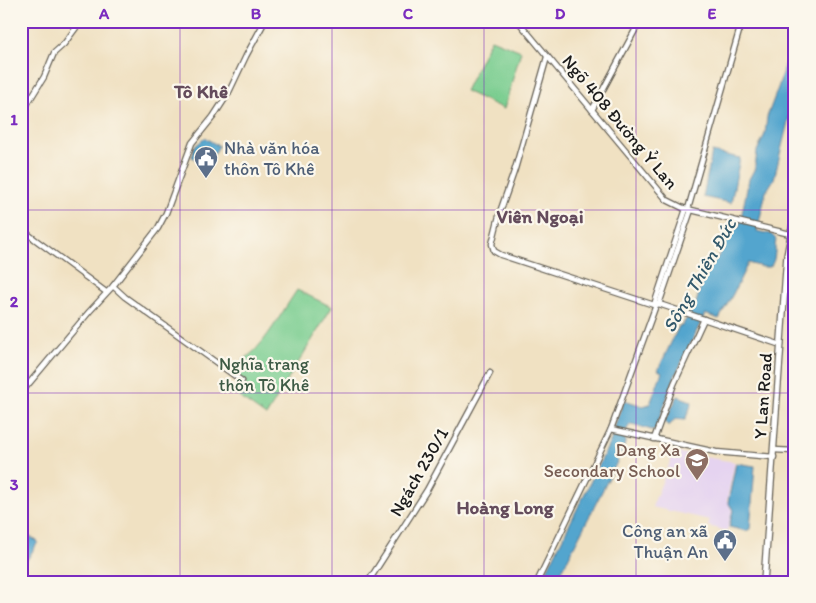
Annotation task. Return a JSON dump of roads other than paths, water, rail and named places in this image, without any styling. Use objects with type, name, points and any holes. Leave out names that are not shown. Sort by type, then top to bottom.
[{"type":"main road","name":"Y Lan Road","points":[[764,582],[787,256],[795,213]]},
{"type":"street","points":[[21,114],[44,77],[54,54],[81,21]]},
{"type":"street","points":[[21,393],[113,286],[161,223],[190,146],[228,94],[265,21]]},
{"type":"street","name":"Ngõ 408 Đường Ỷ Lan","points":[[518,21],[664,196],[673,204],[770,229],[792,230]]},
{"type":"street","points":[[592,110],[640,21]]},
{"type":"street","points":[[537,582],[611,429],[673,257],[742,21]]},
{"type":"street","points":[[547,57],[515,169],[500,212],[492,244],[493,250],[498,254],[781,345]]},
{"type":"street","points":[[21,229],[106,292]]},
{"type":"street","points":[[113,286],[125,298],[242,381]]},
{"type":"street","points":[[654,439],[674,384],[704,319]]},
{"type":"street","name":"Ngách 230/1","points":[[368,582],[427,490],[490,373]]},
{"type":"street","points":[[611,429],[716,452],[774,453],[795,450]]},
{"type":"water","points":[[795,26],[795,93],[774,179],[766,192],[757,231],[771,234],[776,239],[772,264],[770,267],[763,267],[748,263],[719,319],[705,314],[675,376],[655,431],[631,424],[629,426],[625,433],[625,443],[621,453],[556,582],[541,582],[612,438],[624,400],[643,406],[650,404],[662,372],[658,370],[679,326],[682,326],[696,303],[704,276],[719,255],[729,230],[734,227],[739,228],[749,179],[755,168],[757,151],[765,134],[767,117],[779,85]]},
{"type":"water","points":[[205,138],[219,146],[207,165],[192,157],[194,147]]},
{"type":"water","points":[[712,152],[740,158],[731,203],[703,197]]},
{"type":"water","points":[[678,396],[692,403],[685,420],[675,419],[669,426],[664,422]]},
{"type":"water","points":[[736,463],[755,466],[750,529],[746,531],[729,527],[733,510],[728,502]]},
{"type":"water","points":[[21,530],[38,542],[21,570]]},
{"type":"place","name":"Nhà văn hóa thôn Tô Khê","points":[[206,179]]},
{"type":"place","name":"Dang Xa Secondary School","points":[[697,481]]},
{"type":"place","name":"Công an xã Thuận An","points":[[725,562]]},
{"type":"district","name":"Tô Khê","points":[[201,91]]},
{"type":"district","name":"Viên Ngoại","points":[[540,216]]},
{"type":"district","name":"Hoàng Long","points":[[505,507]]},
{"type":"water label","name":"Sông Thiên Đức","points":[[699,275]]},
{"type":"park label","name":"Nghĩa trang thôn Tô Khê","points":[[264,374]]}]
